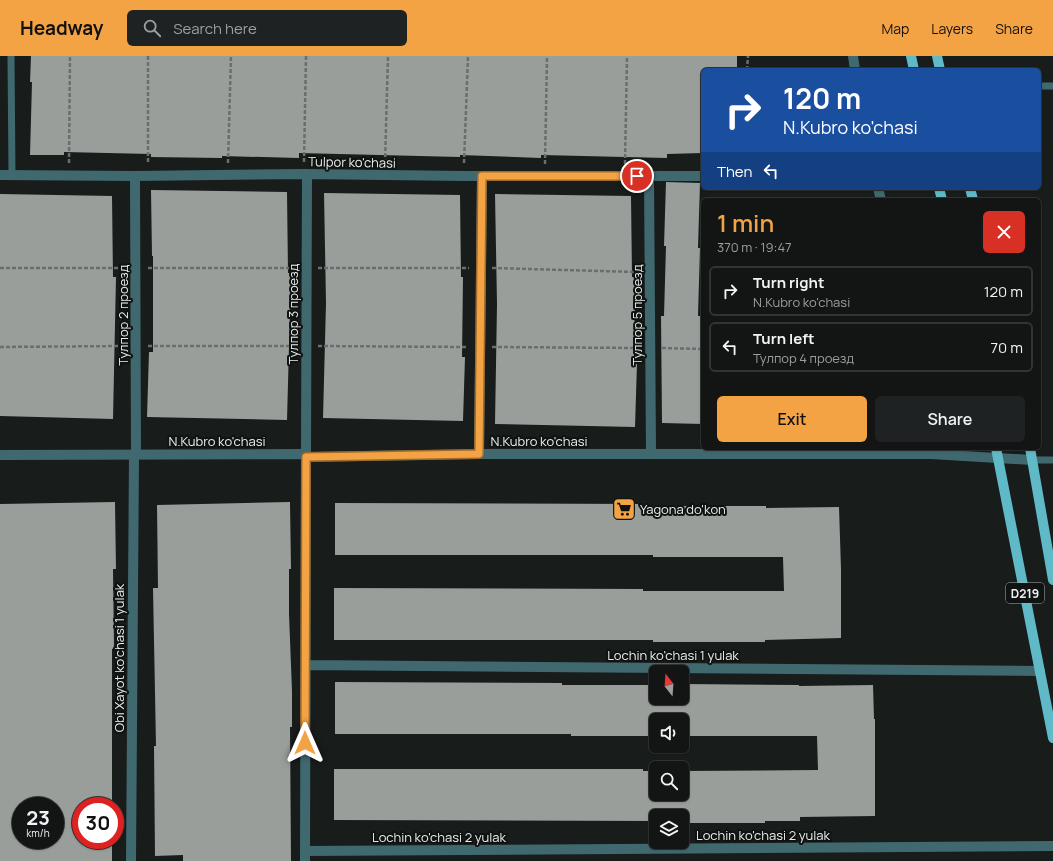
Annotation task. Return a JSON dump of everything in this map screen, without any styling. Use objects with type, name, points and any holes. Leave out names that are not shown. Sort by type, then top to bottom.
[{"type":"main road","points":[[910,56],[913,68]]},
{"type":"main road","points":[[937,56],[940,68]]},
{"type":"main road","name":"D219","points":[[1030,450],[1053,580]]},
{"type":"main road","name":"D219","points":[[997,453],[1053,738]]},
{"type":"street","points":[[852,56],[855,68]]},
{"type":"street","name":"Tulpor ko'chasi","points":[[0,175],[148,176],[306,174],[701,176]]},
{"type":"street","name":"Тулпор 3 проезд","points":[[305,856],[306,174]]},
{"type":"street","name":"Тулпор 2 проезд","points":[[135,176],[135,454]]},
{"type":"street","points":[[479,454],[482,176]]},
{"type":"street","name":"Тулпор 5 проезд","points":[[649,176],[651,454]]},
{"type":"street","name":"N.Kubro ko'chasi","points":[[0,455],[135,454],[306,456],[930,451],[997,453],[1032,460]]},
{"type":"street","name":"Obi Xayot ko'chasi 1 yulak","points":[[130,861],[135,454]]},
{"type":"street","name":"Lochin ko'chasi 1 yulak","points":[[306,665],[1040,671]]},
{"type":"street","name":"Lochin ko'chasi 2 yulak","points":[[305,856],[1053,846]]},
{"type":"lane","points":[[11,56],[12,175]]},
{"type":"lane","points":[[1041,86],[1053,86]]},
{"type":"lane","points":[[1032,460],[1053,460]]},
{"type":"path","points":[[69,176],[70,56]]},
{"type":"path","points":[[148,56],[148,176]]},
{"type":"path","points":[[228,175],[232,56]]},
{"type":"path","points":[[306,56],[306,174]]},
{"type":"path","points":[[385,175],[388,56]]},
{"type":"path","points":[[464,176],[468,56]]},
{"type":"path","points":[[545,176],[547,56]]},
{"type":"path","points":[[624,176],[627,56]]},
{"type":"path","points":[[747,68],[748,56]]},
{"type":"path","points":[[0,268],[481,268],[650,272]]},
{"type":"path","points":[[0,347],[306,346],[701,349]]},
{"type":"building","points":[[31,56],[737,56],[737,68],[701,68],[701,153],[667,154],[667,158],[541,155],[541,158],[460,155],[460,157],[299,153],[299,158],[222,156],[222,158],[151,157],[151,154],[64,152],[64,155],[30,155],[32,82],[30,82]]},
{"type":"building","points":[[666,182],[700,183],[698,316],[701,316],[701,424],[662,423],[661,316],[664,316],[666,246],[664,246]]},
{"type":"building","points":[[151,190],[287,192],[288,273],[291,273],[287,420],[147,417],[149,352],[153,352]]},
{"type":"building","points":[[324,193],[460,195],[461,277],[463,277],[462,357],[465,357],[463,421],[323,418],[326,303]]},
{"type":"building","points":[[0,194],[112,196],[113,277],[116,277],[113,419],[0,416]]},
{"type":"building","points":[[495,194],[631,196],[632,277],[635,277],[634,363],[637,363],[635,427],[495,424],[497,304]]},
{"type":"building","points":[[115,502],[116,569],[113,569],[114,648],[112,649],[112,797],[72,797],[72,849],[112,849],[112,861],[0,861],[0,504]]},
{"type":"building","points":[[290,502],[291,569],[289,569],[289,614],[292,691],[292,727],[290,727],[291,861],[183,861],[183,855],[155,856],[154,746],[156,746],[153,588],[158,588],[157,505]]},
{"type":"building","points":[[335,503],[643,504],[643,506],[766,506],[766,508],[839,507],[841,638],[765,640],[765,642],[653,642],[653,640],[334,640],[334,588],[784,591],[783,557],[653,557],[653,555],[335,555]]},
{"type":"building","points":[[335,682],[649,685],[649,705],[689,705],[689,684],[799,686],[873,685],[875,719],[875,816],[800,817],[800,821],[765,821],[765,823],[689,823],[689,809],[649,809],[649,821],[334,820],[334,769],[643,769],[643,771],[649,771],[649,801],[689,801],[689,771],[818,770],[817,736],[689,736],[689,713],[649,713],[649,736],[571,736],[571,734],[335,734]]},
{"type":"place","name":"Yagona do'kon","points":[[624,509]]},
{"type":"route","points":[[305,743],[306,457],[479,454],[482,176],[637,176]]}]
